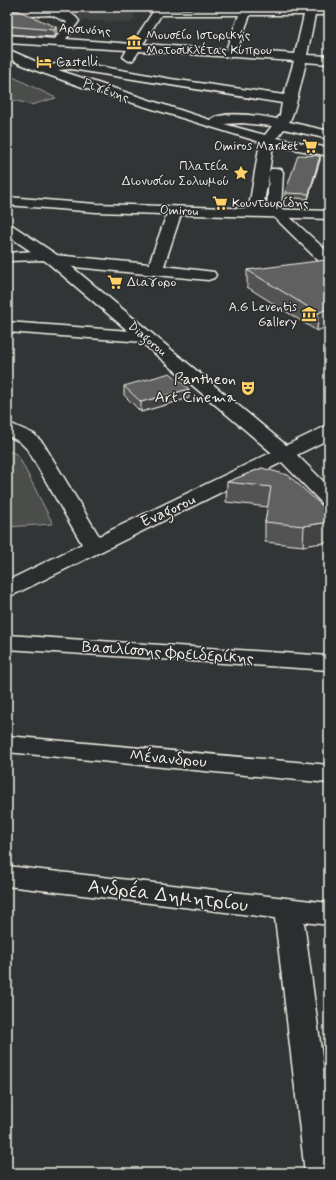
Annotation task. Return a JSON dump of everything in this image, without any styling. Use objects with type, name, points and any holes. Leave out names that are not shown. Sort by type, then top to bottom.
[{"type":"street","points":[[7,14],[22,10],[64,14],[73,21],[58,42]]},
{"type":"street","points":[[230,54],[247,10]]},
{"type":"street","points":[[255,213],[273,141],[288,115],[289,100],[310,10]]},
{"type":"street","points":[[118,74],[158,12],[310,10],[329,12]]},
{"type":"street","name":"Αρσινόης","points":[[7,39],[329,60]]},
{"type":"street","name":"Ριγένης","points":[[7,53],[43,69],[244,135],[273,141],[329,136]]},
{"type":"street","points":[[43,69],[72,65],[118,74],[289,100]]},
{"type":"street","name":"Ριγένης","points":[[208,124],[236,118],[273,141]]},
{"type":"street","points":[[224,129],[258,131],[273,141],[305,149],[329,152]]},
{"type":"street","points":[[244,135],[257,146],[273,141]]},
{"type":"street","points":[[273,141],[273,203],[277,214],[329,262]]},
{"type":"street","name":"Omirou","points":[[7,202],[96,208],[329,216]]},
{"type":"street","points":[[9,230],[8,221],[10,217],[18,214],[96,208]]},
{"type":"street","points":[[155,270],[176,211]]},
{"type":"street","name":"Diagorou","points":[[9,230],[50,258],[285,454],[325,495]]},
{"type":"street","points":[[8,257],[20,249],[24,241]]},
{"type":"street","points":[[8,257],[50,258],[208,275]]},
{"type":"street","points":[[7,327],[144,337]]},
{"type":"street","points":[[7,428],[28,438],[36,447],[94,546]]},
{"type":"street","name":"Evagorou","points":[[7,589],[329,432]]},
{"type":"street","points":[[232,480],[279,477],[325,495]]},
{"type":"street","name":"Βασιλίσσης Φρειδερίκης","points":[[7,642],[329,663]]},
{"type":"street","name":"Μένανδρου","points":[[7,744],[329,774]]},
{"type":"street","name":"Ανδρέα Δημητρίου","points":[[7,876],[329,914]]},
{"type":"street","points":[[288,910],[321,1173]]},
{"type":"shaded area","points":[[55,7],[128,7],[127,9],[138,10],[133,17],[136,17],[130,23],[78,20],[72,15],[55,10]]},
{"type":"shaded area","points":[[7,74],[56,98],[31,105],[7,98]]},
{"type":"shaded area","points":[[7,450],[18,455],[53,524],[7,527]]},
{"type":"building","points":[[7,11],[19,11],[56,27],[54,30],[7,26]]},
{"type":"building","points":[[298,155],[320,156],[309,194],[285,193]]},
{"type":"building","points":[[326,260],[329,263],[329,308],[318,313],[247,270]]},
{"type":"building","points":[[170,373],[189,389],[141,402],[124,386]]},
{"type":"building","points":[[262,468],[288,475],[329,512],[329,522],[304,526],[265,522],[271,487],[227,482]]},
{"type":"place","name":"Μουσείο Ιστορικής Μοτοσικλέτας Κύπρου","points":[[134,42]]},
{"type":"place","name":"Castelli","points":[[44,62]]},
{"type":"place","name":"Omiros Market","points":[[310,146]]},
{"type":"place","name":"Πλατεία Διονυσίου Σολωμού","points":[[241,173]]},
{"type":"place","name":"Κουντουρίδης","points":[[220,203]]},
{"type":"place","name":"Διαγορο","points":[[115,282]]},
{"type":"place","name":"A.G Leventis Gallery","points":[[309,314]]},
{"type":"place","name":"Pantheon Art Cinema","points":[[248,388]]}]
